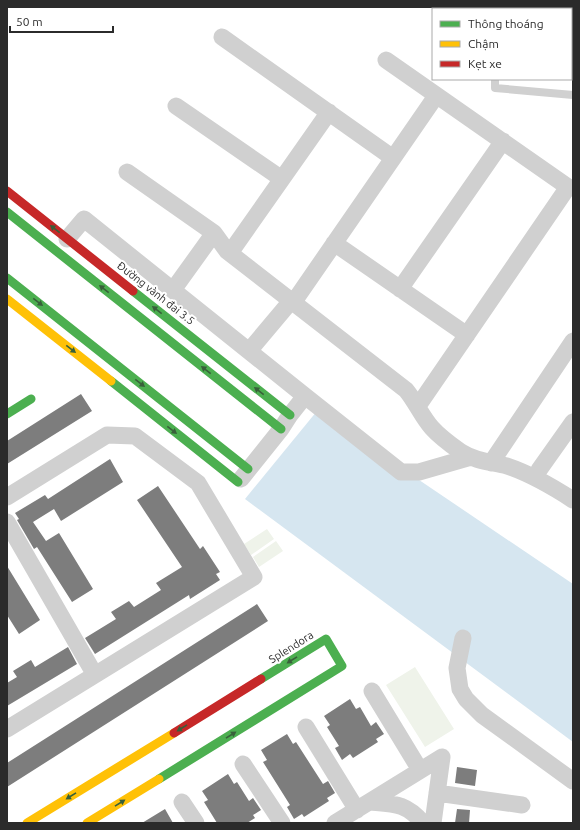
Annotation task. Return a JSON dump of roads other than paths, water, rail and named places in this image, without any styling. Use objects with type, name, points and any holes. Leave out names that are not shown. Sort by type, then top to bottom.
[{"type":"main road","name":"Đường vành đai 3.5","points":[[7,191],[290,415]]},
{"type":"main road","points":[[7,212],[281,429]]},
{"type":"main road","points":[[7,278],[243,475]]},
{"type":"main road","points":[[7,299],[243,475]]},
{"type":"main road","points":[[7,414],[31,399]]},
{"type":"main road","name":"Splendora","points":[[27,823],[326,640],[342,666],[87,823]]},
{"type":"street","points":[[222,37],[393,158]]},
{"type":"street","points":[[386,60],[568,187],[418,406]]},
{"type":"street","points":[[250,351],[292,302],[436,96]]},
{"type":"street","points":[[176,106],[282,179]]},
{"type":"street","points":[[230,253],[328,112]]},
{"type":"street","points":[[400,289],[503,141]]},
{"type":"street","points":[[127,172],[214,233],[230,253],[406,390],[432,429],[447,442],[471,457],[508,467],[551,485],[573,500]]},
{"type":"street","points":[[67,239],[84,219],[401,472],[420,472],[471,457]]},
{"type":"street","points":[[173,290],[214,233]]},
{"type":"street","points":[[334,243],[467,335]]},
{"type":"street","points":[[491,463],[573,341]]},
{"type":"street","points":[[243,475],[281,429],[305,396]]},
{"type":"street","points":[[539,470],[573,422]]},
{"type":"street","points":[[7,497],[107,435],[135,436],[198,483],[254,577],[7,729]]},
{"type":"street","points":[[7,522],[95,675]]},
{"type":"street","points":[[464,638],[457,668],[460,689],[466,699],[482,715],[573,781]]},
{"type":"street","points":[[372,691],[420,770]]},
{"type":"street","points":[[306,727],[351,815]]},
{"type":"street","points":[[351,815],[442,757],[433,823]]},
{"type":"street","points":[[244,764],[282,823]]},
{"type":"street","points":[[437,793],[522,806]]},
{"type":"street","points":[[182,802],[196,823]]},
{"type":"street","points":[[351,815],[402,806],[415,813],[423,823]]},
{"type":"lane","points":[[495,80],[495,88],[573,95]]}]
